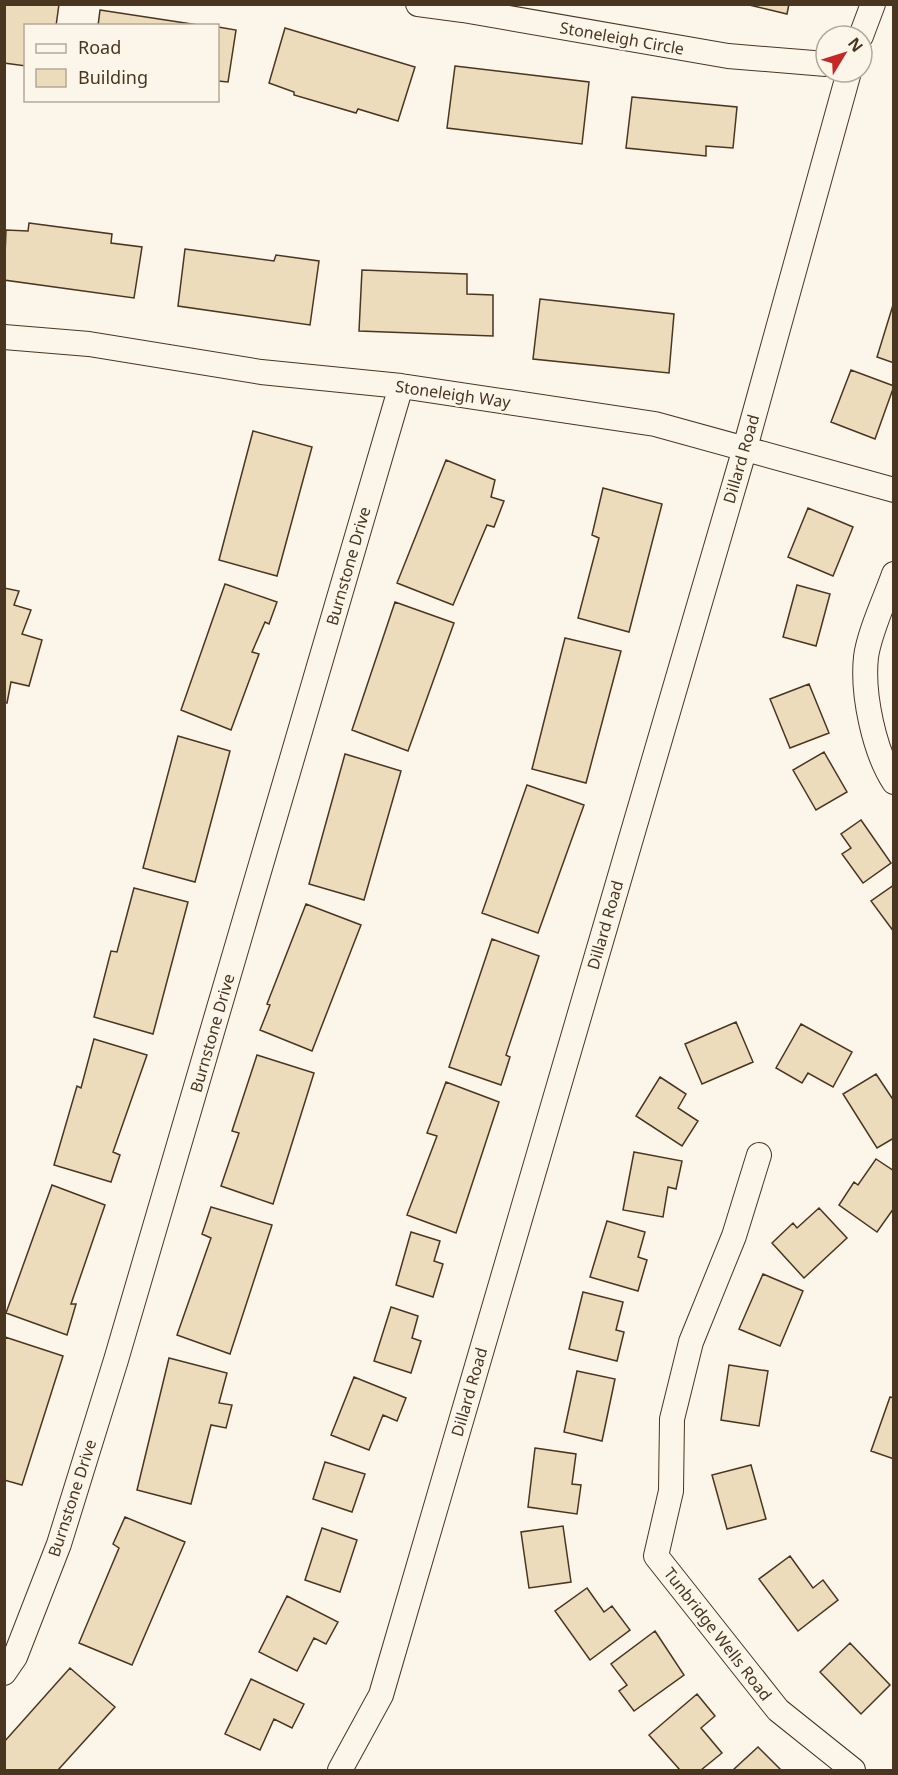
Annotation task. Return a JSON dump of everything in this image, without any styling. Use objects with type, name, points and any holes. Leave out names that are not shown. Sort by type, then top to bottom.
[{"type":"street","name":"Stoneleigh Circle","points":[[418,4],[728,57],[814,63]]},
{"type":"street","points":[[866,24],[873,4]]},
{"type":"street","name":"Dillard Road","points":[[340,1770],[381,1695],[745,448],[846,84]]},
{"type":"street","name":"Stoneleigh Way","points":[[4,337],[89,344],[261,372],[401,386],[655,424],[894,490]]},
{"type":"street","name":"Burnstone Drive","points":[[4,1672],[15,1657],[59,1544],[112,1372],[401,386]]},
{"type":"street","points":[[894,574],[866,657],[868,709],[886,770],[894,782]]},
{"type":"street","name":"Tunbridge Wells Road","points":[[759,1155],[734,1236],[691,1342],[672,1419],[671,1491],[656,1556],[778,1710],[853,1770]]},
{"type":"building","points":[[4,4],[59,4],[56,24],[24,24],[24,66],[4,63]]},
{"type":"building","points":[[745,4],[789,4],[787,14]]},
{"type":"building","points":[[100,10],[192,24],[98,24]]},
{"type":"building","points":[[219,27],[236,30],[228,82],[219,81]]},
{"type":"building","points":[[285,28],[415,67],[398,121],[358,109],[356,113],[294,95],[294,92],[269,83]]},
{"type":"building","points":[[455,66],[589,82],[582,144],[447,128]]},
{"type":"building","points":[[632,97],[737,107],[733,148],[706,146],[706,156],[626,148]]},
{"type":"building","points":[[29,223],[112,234],[111,243],[142,247],[134,298],[4,280],[6,230],[28,231]]},
{"type":"building","points":[[185,249],[274,261],[276,255],[319,261],[310,325],[178,306]]},
{"type":"building","points":[[362,270],[467,274],[467,294],[493,295],[493,336],[359,331]]},
{"type":"building","points":[[540,299],[674,314],[669,373],[533,359]]},
{"type":"building","points":[[894,305],[894,363],[877,357]]},
{"type":"building","points":[[851,370],[894,386],[875,439],[831,422]]},
{"type":"building","points":[[253,431],[312,447],[277,576],[219,560]]},
{"type":"building","points":[[446,460],[495,480],[491,497],[504,501],[494,527],[487,525],[453,605],[397,583]]},
{"type":"building","points":[[603,488],[662,504],[629,632],[578,618],[599,538],[592,535]]},
{"type":"building","points":[[808,508],[853,527],[833,576],[788,557]]},
{"type":"building","points":[[225,584],[277,602],[269,624],[265,622],[252,652],[259,654],[231,730],[181,710]]},
{"type":"building","points":[[797,585],[830,594],[816,646],[783,637]]},
{"type":"building","points":[[4,588],[19,591],[14,605],[31,610],[22,634],[42,640],[29,686],[11,682],[7,703],[4,702]]},
{"type":"building","points":[[395,602],[454,623],[408,751],[352,730]]},
{"type":"building","points":[[565,638],[621,651],[586,783],[532,769]]},
{"type":"building","points":[[809,684],[829,733],[790,748],[770,699]]},
{"type":"building","points":[[178,736],[230,751],[195,882],[143,868]]},
{"type":"building","points":[[824,752],[847,792],[816,810],[793,770]]},
{"type":"building","points":[[345,754],[401,771],[364,900],[309,884]]},
{"type":"building","points":[[527,785],[584,805],[538,933],[482,913]]},
{"type":"building","points":[[861,820],[891,863],[863,883],[842,854],[851,848],[841,834]]},
{"type":"building","points":[[894,885],[894,932],[871,901]]},
{"type":"building","points":[[134,888],[188,902],[153,1034],[94,1017],[111,951],[117,952]]},
{"type":"building","points":[[306,904],[361,925],[312,1051],[260,1030],[270,1005],[267,1004]]},
{"type":"building","points":[[492,939],[539,956],[506,1055],[510,1057],[501,1085],[449,1067]]},
{"type":"building","points":[[736,1022],[753,1062],[702,1084],[685,1044]]},
{"type":"building","points":[[801,1024],[852,1052],[833,1087],[808,1073],[802,1083],[776,1068]]},
{"type":"building","points":[[94,1039],[147,1055],[113,1152],[120,1155],[111,1182],[54,1165],[77,1086],[81,1088]]},
{"type":"building","points":[[257,1055],[314,1073],[273,1204],[221,1186],[239,1133],[232,1131]]},
{"type":"building","points":[[876,1074],[894,1101],[894,1138],[877,1148],[843,1094]]},
{"type":"building","points":[[660,1077],[686,1094],[678,1108],[698,1121],[682,1146],[636,1116]]},
{"type":"building","points":[[446,1082],[499,1102],[456,1233],[407,1215],[437,1136],[427,1133]]},
{"type":"building","points":[[634,1152],[682,1161],[676,1189],[668,1187],[663,1217],[623,1210]]},
{"type":"building","points":[[876,1159],[894,1171],[894,1208],[877,1232],[839,1205],[854,1182],[858,1185]]},
{"type":"building","points":[[52,1185],[105,1205],[71,1304],[76,1304],[67,1335],[6,1313]]},
{"type":"building","points":[[211,1207],[272,1225],[230,1354],[177,1335],[211,1238],[202,1234]]},
{"type":"building","points":[[819,1208],[847,1238],[804,1278],[772,1243],[793,1223],[797,1228]]},
{"type":"building","points":[[607,1221],[645,1232],[638,1257],[647,1260],[638,1291],[590,1277]]},
{"type":"building","points":[[411,1232],[440,1241],[434,1261],[443,1264],[433,1297],[396,1285]]},
{"type":"building","points":[[763,1274],[803,1291],[780,1346],[739,1329]]},
{"type":"building","points":[[583,1292],[623,1302],[616,1330],[624,1332],[617,1361],[569,1349]]},
{"type":"building","points":[[391,1307],[418,1316],[412,1338],[421,1341],[411,1373],[374,1361]]},
{"type":"building","points":[[5,1337],[63,1356],[22,1485],[4,1480]]},
{"type":"building","points":[[169,1358],[227,1373],[219,1403],[232,1405],[226,1428],[211,1425],[191,1504],[137,1490]]},
{"type":"building","points":[[729,1365],[768,1371],[759,1426],[721,1420]]},
{"type":"building","points":[[577,1371],[615,1379],[602,1441],[564,1432]]},
{"type":"building","points":[[354,1377],[406,1398],[397,1421],[383,1415],[369,1450],[331,1435]]},
{"type":"building","points":[[890,1397],[894,1398],[894,1459],[871,1451]]},
{"type":"building","points":[[535,1448],[576,1454],[572,1484],[581,1485],[577,1514],[528,1507]]},
{"type":"building","points":[[325,1462],[365,1474],[352,1512],[313,1499]]},
{"type":"building","points":[[751,1465],[766,1519],[727,1529],[712,1475]]},
{"type":"building","points":[[125,1517],[185,1542],[132,1665],[79,1643],[119,1548],[113,1544]]},
{"type":"building","points":[[563,1526],[571,1582],[529,1588],[521,1532]]},
{"type":"building","points":[[322,1528],[357,1540],[340,1592],[305,1580]]},
{"type":"building","points":[[790,1556],[813,1588],[823,1580],[838,1600],[798,1631],[759,1579]]},
{"type":"building","points":[[587,1588],[604,1612],[612,1606],[630,1630],[590,1660],[555,1611]]},
{"type":"building","points":[[287,1596],[338,1622],[326,1644],[314,1638],[297,1671],[259,1652]]},
{"type":"building","points":[[655,1631],[684,1675],[634,1711],[619,1691],[627,1685],[611,1664]]},
{"type":"building","points":[[850,1643],[890,1685],[861,1714],[820,1672]]},
{"type":"building","points":[[70,1668],[115,1707],[58,1770],[4,1770],[4,1742]]},
{"type":"building","points":[[251,1679],[304,1704],[292,1728],[274,1719],[260,1750],[225,1734]]},
{"type":"building","points":[[697,1694],[715,1716],[701,1728],[722,1753],[701,1770],[680,1770],[649,1735]]},
{"type":"building","points":[[758,1747],[781,1770],[733,1770]]}]
